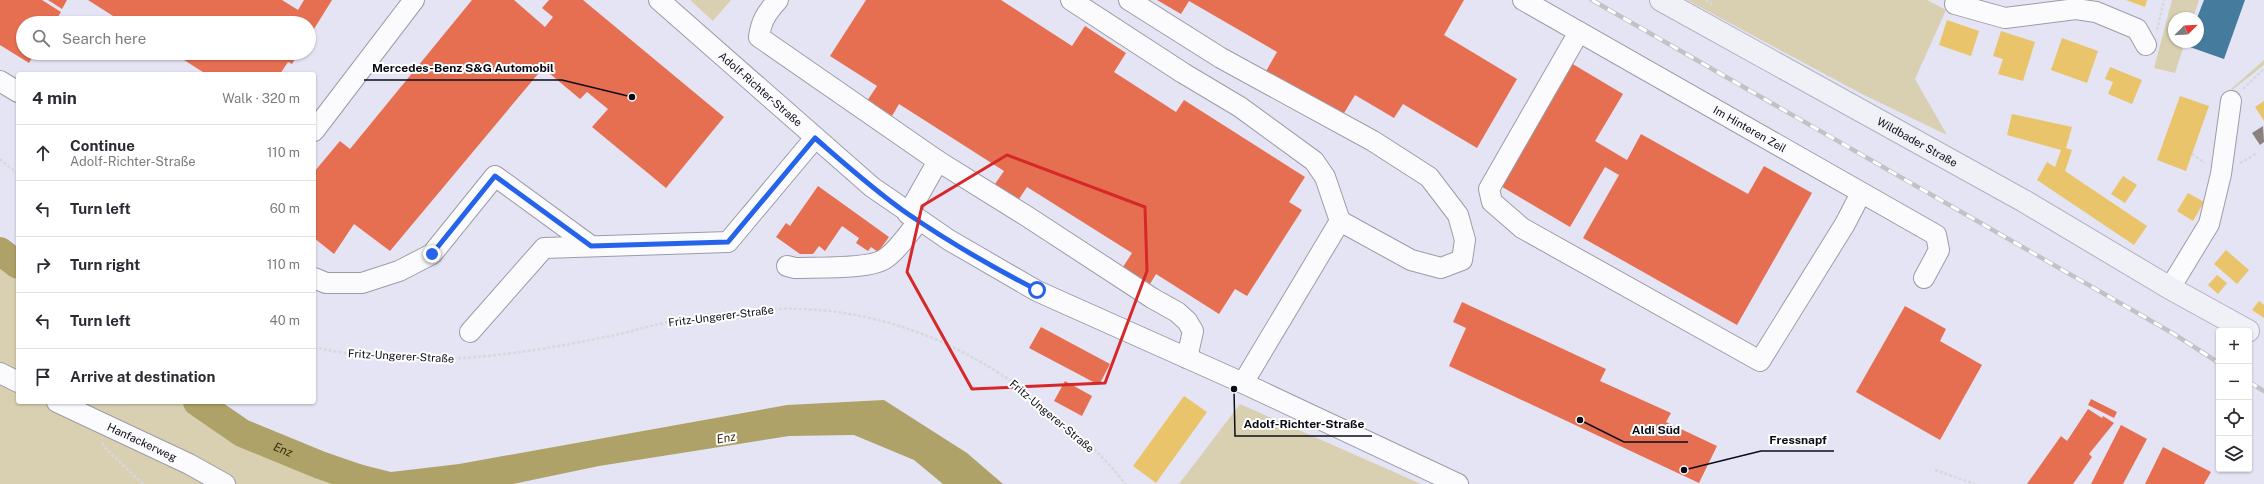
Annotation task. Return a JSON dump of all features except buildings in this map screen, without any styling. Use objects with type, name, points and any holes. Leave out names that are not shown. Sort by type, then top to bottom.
[{"type":"main road","name":"Wildbader Straße","points":[[1661,0],[2024,201],[2170,288],[2243,328]]},
{"type":"main road","name":"Wildbader Straße","points":[[2252,333],[2264,340]]},
{"type":"street","points":[[316,128],[414,0]]},
{"type":"street","name":"Adolf-Richter-Straße","points":[[659,0],[872,187],[913,217],[994,268],[1037,290],[1243,383],[1458,484]]},
{"type":"street","points":[[778,0],[768,10],[761,23],[759,37],[938,161],[1028,217],[1145,294],[1177,312],[1187,321],[1193,331],[1187,358]]},
{"type":"street","points":[[1071,0],[1183,73],[1240,107],[1314,161],[1325,177],[1340,221],[1411,260],[1441,268],[1462,260],[1465,240],[1458,215],[1429,177],[1373,141],[1221,58],[1129,0]]},
{"type":"street","name":"Im Hinteren Zeil","points":[[1523,0],[1936,235],[1939,250],[1924,278]]},
{"type":"street","points":[[1953,1],[2005,18],[2076,10],[2096,12],[2137,30],[2146,45]]},
{"type":"street","points":[[1579,32],[1489,189],[1492,202],[1522,228],[1760,361],[1845,224],[1861,193]]},
{"type":"street","points":[[0,81],[16,91]]},
{"type":"street","points":[[2170,288],[2209,224],[2221,174],[2231,101]]},
{"type":"street","points":[[470,332],[544,248],[728,242],[815,138]]},
{"type":"street","points":[[787,266],[795,268],[844,267],[878,262],[887,258],[913,217],[938,161]]},
{"type":"street","points":[[316,279],[326,283],[362,283],[400,271],[432,254],[495,176],[591,246]]},
{"type":"street","points":[[1243,383],[1340,221]]},
{"type":"street","points":[[0,373],[16,381]]},
{"type":"street","name":"Hanfackerweg","points":[[61,404],[189,464],[226,484]]},
{"type":"path","points":[[2146,45],[2159,29],[2164,0]]},
{"type":"path","points":[[2231,101],[2264,69]]},
{"type":"path","points":[[0,158],[16,172]]},
{"type":"path","name":"Fritz-Ungerer-Straße","points":[[316,347],[340,352],[391,358],[469,359],[572,344],[684,319],[744,311],[790,309],[855,314],[887,321],[917,332],[946,344],[995,370],[1028,393],[1076,434],[1110,466],[1125,484]]},
{"type":"path","points":[[96,421],[99,438],[106,450],[143,484]]},
{"type":"path","points":[[1935,470],[1975,484]]},
{"type":"highlighted area","points":[[1007,155],[1145,207],[1147,271],[1105,383],[972,389],[907,272],[922,206]]},
{"type":"shaded area","points":[[690,0],[731,0],[713,21]]},
{"type":"shaded area","points":[[1687,0],[1927,0],[1946,10],[1915,79],[1947,135],[1862,94]]},
{"type":"shaded area","points":[[2172,0],[2199,0],[2195,12],[2169,12]]},
{"type":"shaded area","points":[[2168,15],[2168,48],[2183,48],[2175,73],[2154,68]]},
{"type":"shaded area","points":[[2264,60],[2264,65],[2232,90],[2231,89]]},
{"type":"shaded area","points":[[0,261],[16,273],[16,404],[191,404],[236,434],[341,484],[0,484]]},
{"type":"shaded area","points":[[1240,404],[1421,484],[1179,484]]},
{"type":"water","points":[[884,400],[967,453],[1003,484],[943,484],[914,460],[854,435],[789,436],[599,466],[513,484],[351,484],[315,465],[323,455],[391,472],[459,464],[787,405]]},
{"type":"waterway","name":"Enz","points":[[0,251],[16,263]]},
{"type":"waterway","name":"Enz","points":[[200,404],[242,433],[320,465],[375,484]]},
{"type":"railway","points":[[1592,0],[2174,334],[2216,361]]},
{"type":"railway","points":[[2252,384],[2264,391]]},
{"type":"place","name":"Mercedes-Benz S&G Automobil","points":[[632,97]]},
{"type":"place","name":"Adolf-Richter-Straße","points":[[1234,389]]},
{"type":"place","name":"Aldi Süd","points":[[1580,420]]},
{"type":"place","name":"Fressnapf","points":[[1684,470]]},
{"type":"route","points":[[432,254],[495,176],[591,246],[728,242],[815,138],[872,187],[908,214],[994,268],[1037,290]]}]
